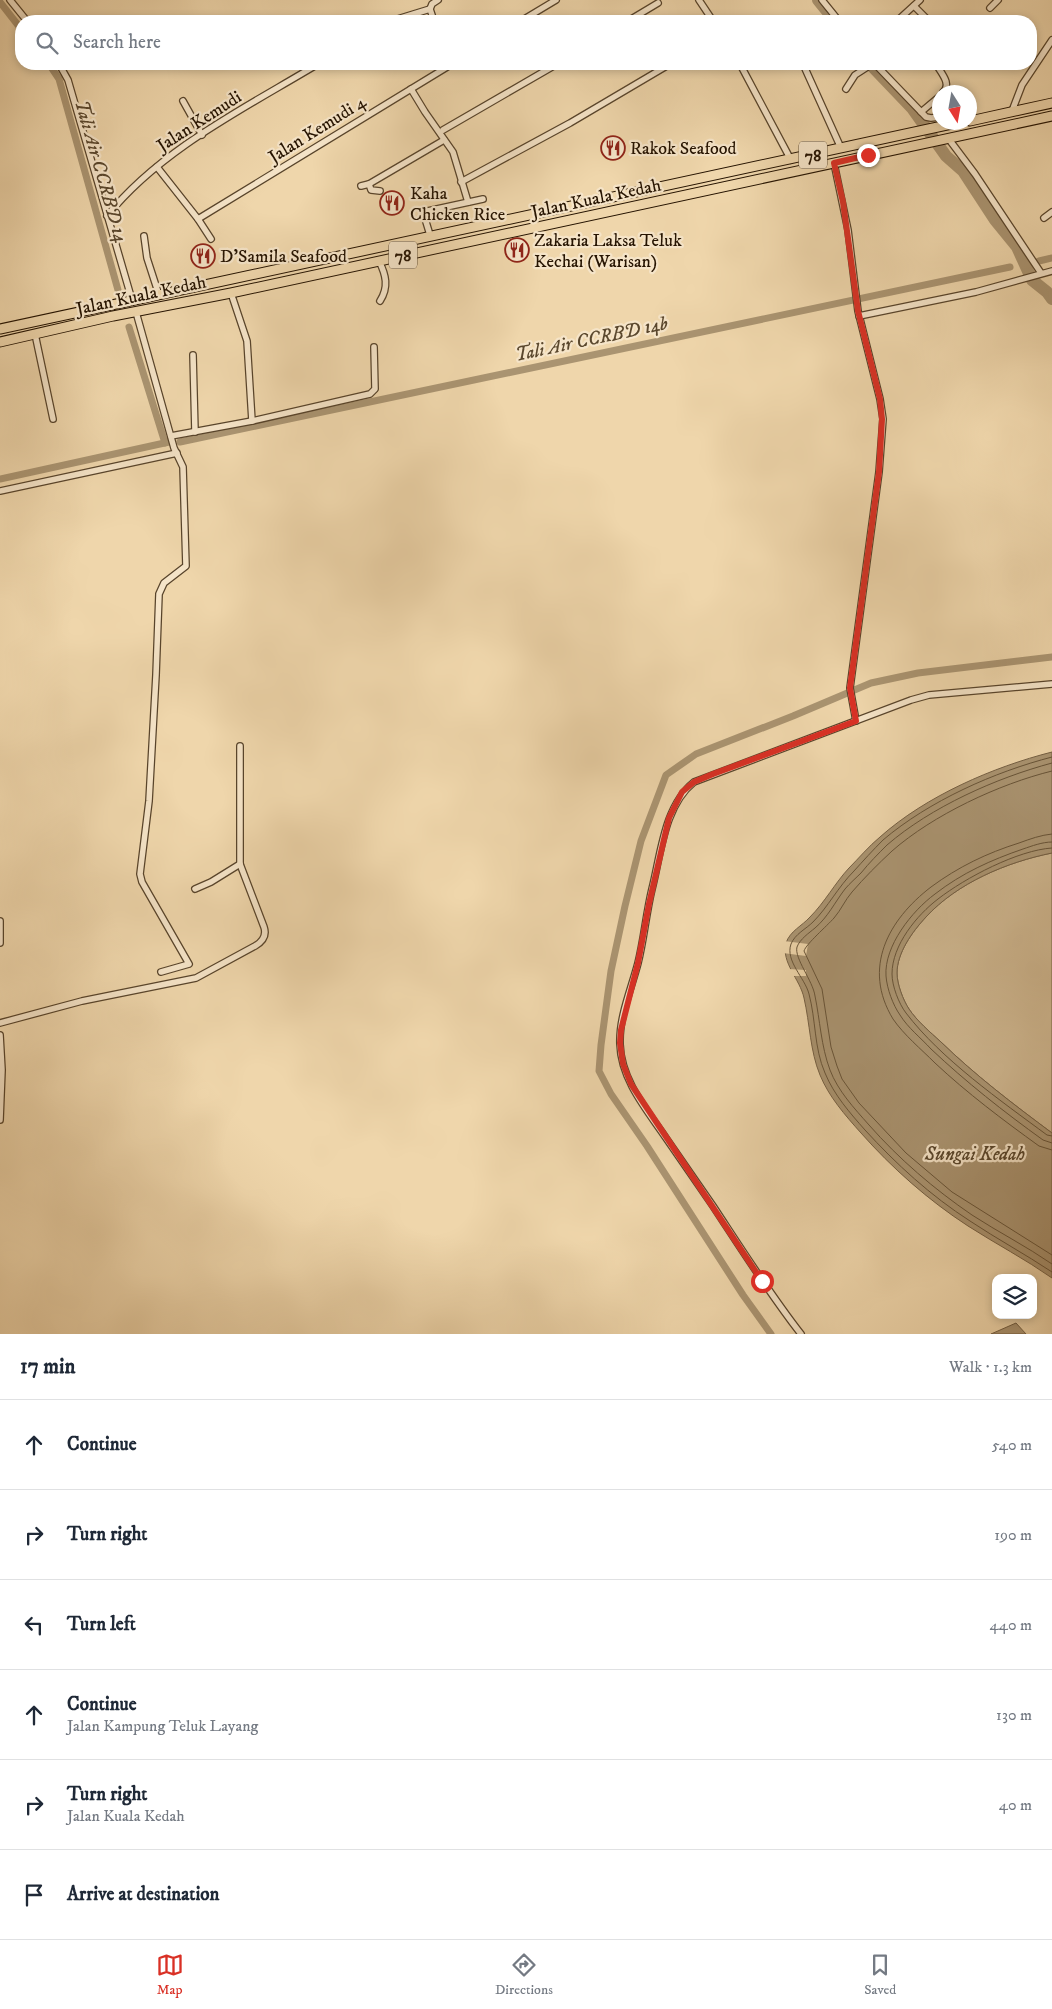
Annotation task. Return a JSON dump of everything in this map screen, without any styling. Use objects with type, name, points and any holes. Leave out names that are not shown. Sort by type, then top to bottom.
[{"type":"main road","points":[[977,119],[1052,103]]},
{"type":"main road","name":"Jalan Kuala Kedah","points":[[0,342],[113,316],[231,293],[555,224],[1052,116]]},
{"type":"main road","name":"Jalan Kuala Kedah","points":[[0,329],[932,128]]},
{"type":"main road","points":[[718,175],[725,187]]},
{"type":"main road","points":[[551,210],[555,224]]},
{"type":"street","points":[[10,0],[22,15]]},
{"type":"street","points":[[432,15],[430,9],[432,4],[438,0]]},
{"type":"street","points":[[531,15],[556,0]]},
{"type":"street","points":[[699,0],[709,15]]},
{"type":"street","points":[[822,0],[834,15]]},
{"type":"street","points":[[904,15],[920,0]]},
{"type":"street","points":[[990,8],[998,0]]},
{"type":"street","points":[[638,15],[658,3]]},
{"type":"street","points":[[914,6],[922,15]]},
{"type":"street","points":[[410,15],[430,9]]},
{"type":"street","points":[[1037,62],[1052,40]]},
{"type":"street","points":[[62,70],[68,80],[130,301]]},
{"type":"street","name":"Jalan Kemudi","points":[[107,216],[122,197],[157,167],[202,135],[308,70]]},
{"type":"street","name":"Jalan Kemudi 4","points":[[198,219],[442,70]]},
{"type":"street","points":[[442,130],[547,70]]},
{"type":"street","points":[[461,182],[570,123],[660,70]]},
{"type":"street","points":[[743,70],[791,160]]},
{"type":"street","points":[[806,70],[842,148]]},
{"type":"street","points":[[846,89],[855,75],[864,70]]},
{"type":"street","points":[[877,70],[928,118],[932,118]]},
{"type":"street","points":[[940,70],[948,85]]},
{"type":"street","points":[[1012,111],[1022,85],[1032,70]]},
{"type":"street","points":[[411,89],[453,152],[468,202]]},
{"type":"street","points":[[184,101],[202,135]]},
{"type":"street","points":[[922,112],[932,103]]},
{"type":"street","points":[[947,138],[980,182],[1037,274]]},
{"type":"street","points":[[361,186],[369,184],[444,140]]},
{"type":"street","points":[[834,163],[846,220],[859,313],[880,399],[882,419],[879,472],[850,688],[856,721]]},
{"type":"street","points":[[157,167],[198,219],[211,239]]},
{"type":"street","points":[[369,184],[371,190],[380,191]]},
{"type":"street","points":[[430,236],[423,212],[483,199]]},
{"type":"street","points":[[1044,218],[1052,212]]},
{"type":"street","points":[[144,236],[147,258],[159,295]]},
{"type":"street","points":[[379,261],[386,281],[384,294],[380,301]]},
{"type":"street","points":[[859,313],[976,292],[1020,278],[1052,271]]},
{"type":"street","points":[[231,293],[247,341],[252,421]]},
{"type":"street","points":[[134,312],[171,438],[184,467],[186,566],[164,583],[159,594],[149,802],[140,874],[142,882],[188,964],[161,972]]},
{"type":"street","points":[[35,334],[54,419]]},
{"type":"street","points":[[171,438],[371,393],[375,384],[374,347]]},
{"type":"street","points":[[193,355],[195,432]]},
{"type":"street","points":[[0,491],[176,451]]},
{"type":"street","points":[[801,1334],[756,1273],[644,1106],[631,1084],[623,1064],[620,1043],[621,1030],[638,963],[649,904],[669,818],[682,792],[694,782],[920,697],[1052,684]]},
{"type":"street","points":[[0,1023],[82,1001],[196,978],[260,944],[266,932],[240,864],[240,746]]},
{"type":"street","points":[[195,890],[225,875],[240,864]]},
{"type":"street","points":[[0,921],[0,943]]},
{"type":"street","points":[[0,1035],[0,1120]]},
{"type":"shaded area","points":[[1052,853],[1052,1133],[981,1078],[920,1022],[905,1001],[899,987],[897,973],[902,950],[911,936],[926,917],[952,894],[1001,868]]},
{"type":"water","name":"Sungai Kedah","points":[[1052,752],[1052,853],[1001,868],[968,884],[938,905],[916,929],[902,950],[897,977],[899,987],[909,1009],[920,1022],[981,1078],[1052,1133],[1052,1278],[953,1216],[911,1183],[885,1159],[843,1113],[820,1075],[812,1047],[804,998],[788,964],[785,950],[790,935],[815,911],[849,868],[898,822],[939,796],[961,785],[1007,766]]},
{"type":"water","points":[[1016,1323],[1026,1334],[991,1334]]},
{"type":"pier","points":[[784,941],[808,944],[806,956],[783,953]]},
{"type":"pier","points":[[788,969],[806,970],[806,976],[792,976]]},
{"type":"waterway","points":[[818,0],[830,15]]},
{"type":"waterway","name":"Tali Air CCRBD 14","points":[[0,2],[15,21]]},
{"type":"waterway","name":"Tali Air CCRBD 14","points":[[53,70],[59,79],[118,290]]},
{"type":"waterway","points":[[876,70],[912,108],[946,156],[963,171],[995,220],[1017,247],[1032,280],[1047,292],[1052,299]]},
{"type":"waterway","name":"Tali Air CCRBD 14b","points":[[1039,261],[1052,258]]},
{"type":"waterway","name":"Tali Air CCRBD 14b","points":[[180,442],[1010,267]]},
{"type":"waterway","name":"Tali Air CCRBD 14","points":[[129,327],[165,443]]},
{"type":"waterway","points":[[0,479],[169,442]]},
{"type":"waterway","points":[[771,1334],[743,1295],[647,1146],[611,1094],[599,1071],[611,971],[625,906],[641,841],[666,775],[696,754],[871,683],[918,673],[1052,657]]},
{"type":"place","name":"Rakok Seafood","points":[[613,148]]},
{"type":"place","name":"Kaha Chicken Rice","points":[[392,203]]},
{"type":"place","name":"Zakaria Laksa Teluk Kechai (Warisan)","points":[[517,250]]},
{"type":"place","name":"D'Samila Seafood","points":[[203,256]]},
{"type":"route","points":[[762,1281],[631,1084],[623,1064],[620,1043],[621,1030],[638,963],[649,904],[669,818],[682,792],[694,782],[713,774],[856,721],[850,688],[879,472],[882,419],[880,399],[858,311],[848,230],[834,163],[868,155]]}]
